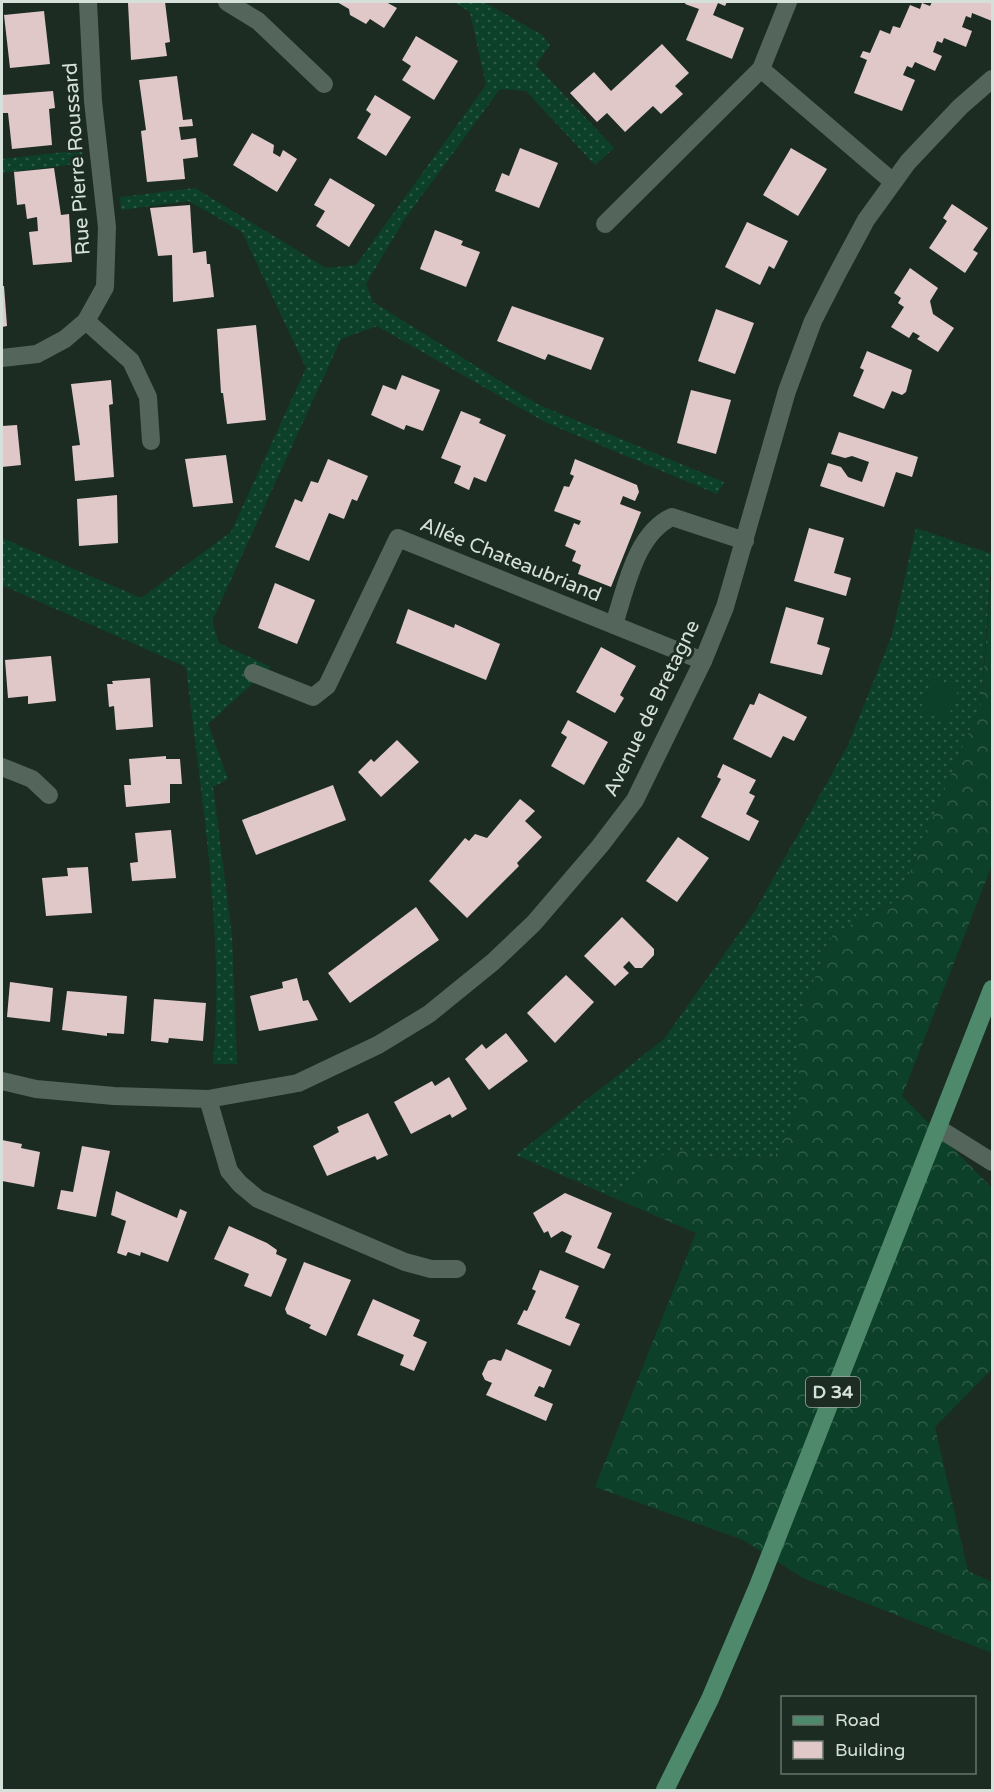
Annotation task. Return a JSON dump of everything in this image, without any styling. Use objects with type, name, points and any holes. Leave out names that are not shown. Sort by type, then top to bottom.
[{"type":"main road","name":"D 34","points":[[665,1791],[710,1699],[754,1596],[993,989]]},
{"type":"street","name":"Rue Pierre Roussard","points":[[2,358],[37,354],[65,339],[86,321],[105,287],[107,227],[93,100],[88,2]]},
{"type":"street","points":[[227,2],[258,21],[324,84]]},
{"type":"street","points":[[605,224],[761,69],[789,2]]},
{"type":"street","points":[[761,69],[893,182]]},
{"type":"street","name":"Avenue de Bretagne","points":[[2,1081],[36,1089],[103,1095],[208,1099],[298,1083],[378,1044],[429,1014],[493,962],[566,887],[635,800],[703,661],[725,607],[787,391],[813,321],[866,220],[893,182],[960,107],[993,79]]},
{"type":"street","points":[[86,321],[131,361],[148,397],[151,441]]},
{"type":"street","points":[[614,624],[642,546],[659,523],[672,517],[745,541]]},
{"type":"street","name":"Allée Chateaubriand","points":[[253,673],[313,697],[327,686],[398,538],[703,661]]},
{"type":"street","points":[[2,766],[32,779],[49,795]]},
{"type":"street","points":[[208,1099],[229,1171],[258,1199],[405,1262],[431,1269],[457,1269]]},
{"type":"street","points":[[938,1128],[993,1162]]},
{"type":"green space","points":[[454,2],[484,2],[542,35],[550,45],[536,65],[614,148],[595,165],[526,91],[500,89],[404,220],[366,284],[373,302],[537,404],[724,482],[717,494],[545,422],[377,326],[341,339],[212,621],[219,643],[271,667],[208,724],[228,779],[213,787],[232,935],[237,1064],[213,1064],[216,1014],[214,915],[186,667],[2,585],[2,538],[141,598],[231,532],[306,368],[242,232],[189,201],[121,210],[120,197],[195,188],[326,268],[356,265],[486,85],[470,12]]},
{"type":"green space","points":[[82,150],[84,163],[2,173],[2,159]]},
{"type":"green space","points":[[916,528],[992,554],[981,704],[898,900],[833,934],[799,1016],[799,1109],[773,1160],[699,1157],[673,1147],[612,1197],[516,1155],[664,1039],[755,911],[848,745],[892,635]]},
{"type":"green space","points":[[992,571],[992,865],[902,1096],[992,1188],[992,1369],[935,1427],[968,1571],[992,1582],[992,1653],[803,1578],[743,1540],[595,1487],[696,1233],[612,1197],[673,1147],[699,1157],[773,1160],[799,1109],[799,1016],[833,934],[898,900],[981,704]]},
{"type":"green space","points":[[932,678],[959,688],[947,721],[920,711]]},
{"type":"building","points":[[165,2],[170,42],[165,43],[167,56],[131,60],[128,3]]},
{"type":"building","points":[[337,2],[386,2],[397,8],[384,28],[370,19],[366,24],[350,15],[349,9]]},
{"type":"building","points":[[686,2],[727,2],[725,6],[718,3],[713,15],[744,28],[732,59],[686,40],[699,9],[685,4]]},
{"type":"building","points":[[932,2],[992,2],[992,21],[972,13],[971,18],[966,16],[962,27],[972,31],[966,47],[944,38],[942,43],[937,41],[933,52],[942,56],[935,71],[915,62],[912,68],[907,66],[903,75],[915,80],[902,111],[854,93],[867,60],[860,57],[863,51],[870,53],[880,30],[890,34],[893,26],[900,28],[910,5],[920,9],[922,3],[930,6]]},
{"type":"building","points":[[44,11],[50,64],[10,68],[4,15]]},
{"type":"building","points":[[416,36],[458,61],[434,100],[402,80],[411,66],[402,60]]},
{"type":"building","points":[[662,44],[689,73],[675,86],[683,94],[661,114],[653,106],[625,132],[607,113],[597,122],[570,93],[594,72],[611,91]]},
{"type":"building","points":[[177,76],[183,120],[192,119],[193,126],[179,127],[181,140],[196,138],[198,157],[183,159],[185,179],[147,182],[141,131],[146,130],[139,80]]},
{"type":"building","points":[[53,91],[55,108],[49,109],[52,145],[12,149],[8,113],[2,113],[2,95]]},
{"type":"building","points":[[375,95],[411,117],[386,156],[357,138],[371,114],[366,110]]},
{"type":"building","points":[[252,133],[274,145],[273,153],[280,157],[283,150],[297,159],[277,192],[233,165]]},
{"type":"building","points":[[520,148],[558,163],[539,208],[495,191],[502,173],[509,176]]},
{"type":"building","points":[[791,148],[827,169],[798,216],[763,195]]},
{"type":"building","points":[[54,168],[61,215],[69,214],[72,262],[33,265],[29,232],[38,231],[37,217],[27,219],[25,204],[17,205],[14,172]]},
{"type":"building","points":[[330,178],[375,205],[349,247],[316,226],[325,211],[314,205]]},
{"type":"building","points":[[952,204],[988,228],[973,250],[978,253],[965,273],[929,248],[947,221],[943,218]]},
{"type":"building","points":[[190,205],[193,253],[206,251],[214,297],[173,302],[172,255],[158,256],[150,208]]},
{"type":"building","points":[[747,222],[788,241],[774,269],[769,266],[760,285],[725,267]]},
{"type":"building","points":[[435,230],[463,241],[461,245],[480,252],[466,287],[420,269]]},
{"type":"building","points":[[910,268],[938,288],[930,301],[933,314],[954,328],[938,352],[917,339],[920,336],[913,332],[909,338],[891,327],[904,307],[898,303],[901,298],[894,293]]},
{"type":"building","points":[[2,286],[4,286],[7,326],[2,327]]},
{"type":"building","points":[[512,306],[604,338],[591,370],[548,354],[545,360],[497,341]]},
{"type":"building","points":[[716,309],[754,323],[735,374],[698,361]]},
{"type":"building","points":[[256,325],[266,420],[227,424],[223,393],[221,393],[217,329]]},
{"type":"building","points":[[867,351],[912,370],[906,392],[902,395],[892,391],[884,409],[853,396],[864,370],[860,368]]},
{"type":"building","points":[[402,375],[440,390],[423,431],[406,425],[404,430],[371,415],[383,385],[396,390]]},
{"type":"building","points":[[111,380],[113,404],[109,405],[114,477],[75,481],[72,446],[80,445],[71,384]]},
{"type":"building","points":[[691,390],[731,400],[716,454],[677,443]]},
{"type":"building","points":[[461,411],[481,419],[479,423],[506,435],[486,482],[474,477],[469,490],[454,483],[461,466],[441,458]]},
{"type":"building","points":[[17,425],[21,465],[2,467],[2,426]]},
{"type":"building","points":[[839,432],[918,457],[912,477],[896,472],[884,507],[820,486],[828,463],[841,467],[848,477],[862,482],[869,462],[852,456],[845,458],[831,454]]},
{"type":"building","points":[[226,455],[233,503],[193,507],[185,459]]},
{"type":"building","points":[[328,459],[368,476],[357,501],[352,499],[344,519],[329,513],[309,561],[275,547],[295,499],[302,502],[311,481],[318,483]]},
{"type":"building","points":[[575,459],[637,485],[639,492],[635,501],[623,496],[620,504],[641,512],[611,587],[578,574],[581,565],[572,561],[576,551],[565,546],[574,523],[579,525],[581,521],[554,511],[564,486],[569,487],[574,476],[570,474]]},
{"type":"building","points":[[117,495],[118,543],[79,546],[77,499]]},
{"type":"building","points":[[809,528],[844,538],[834,573],[851,578],[846,596],[794,581]]},
{"type":"building","points":[[275,583],[315,600],[297,644],[258,628]]},
{"type":"building","points":[[786,607],[824,618],[817,644],[830,648],[822,675],[770,663]]},
{"type":"building","points":[[408,609],[454,628],[455,624],[500,644],[486,680],[396,643]]},
{"type":"building","points":[[601,647],[636,666],[620,695],[624,698],[615,713],[576,692]]},
{"type":"building","points":[[51,656],[56,701],[28,704],[28,696],[8,698],[5,660]]},
{"type":"building","points":[[150,678],[153,727],[116,730],[114,706],[109,707],[107,684],[113,684],[112,681]]},
{"type":"building","points":[[759,693],[807,717],[794,741],[783,736],[771,758],[733,739],[750,704],[754,705]]},
{"type":"building","points":[[568,720],[608,742],[584,785],[551,766],[567,737],[561,733]]},
{"type":"building","points":[[397,740],[419,762],[381,797],[358,772],[371,759],[374,762]]},
{"type":"building","points":[[166,756],[166,759],[180,759],[182,784],[170,784],[170,803],[126,807],[124,785],[131,785],[129,759]]},
{"type":"building","points":[[723,764],[756,780],[749,793],[755,796],[746,814],[759,821],[749,841],[701,817],[721,779],[717,777]]},
{"type":"building","points":[[333,785],[346,820],[256,855],[242,820]]},
{"type":"building","points":[[520,799],[535,811],[525,821],[542,837],[517,863],[519,866],[467,918],[429,881],[465,838],[469,841],[475,834],[487,838]]},
{"type":"building","points":[[171,830],[176,878],[132,881],[130,863],[138,862],[135,833]]},
{"type":"building","points":[[678,837],[709,858],[677,902],[646,881]]},
{"type":"building","points":[[88,867],[92,913],[46,916],[42,878],[68,876],[67,868]]},
{"type":"building","points":[[416,907],[439,940],[350,1003],[328,973]]},
{"type":"building","points":[[622,917],[654,949],[654,955],[642,968],[635,968],[629,961],[623,967],[629,973],[615,986],[584,956]]},
{"type":"building","points":[[566,975],[594,1002],[555,1043],[527,1013]]},
{"type":"building","points":[[297,978],[303,1001],[308,1000],[318,1020],[259,1031],[250,996],[283,988],[282,982]]},
{"type":"building","points":[[10,982],[53,988],[50,1022],[7,1017]]},
{"type":"building","points":[[67,991],[127,996],[124,1034],[107,1033],[107,1036],[62,1030]]},
{"type":"building","points":[[154,999],[206,1003],[203,1041],[169,1038],[168,1043],[151,1041]]},
{"type":"building","points":[[506,1033],[528,1061],[489,1090],[465,1059],[482,1044],[486,1049]]},
{"type":"building","points":[[449,1077],[467,1109],[452,1118],[450,1114],[411,1134],[394,1102],[432,1081],[435,1086]]},
{"type":"building","points":[[368,1113],[388,1155],[377,1160],[375,1156],[327,1176],[313,1146],[339,1132],[337,1127]]},
{"type":"building","points":[[2,1140],[22,1144],[21,1148],[40,1152],[34,1187],[2,1181]]},
{"type":"building","points":[[82,1146],[110,1151],[96,1217],[57,1209],[61,1190],[73,1192]]},
{"type":"building","points":[[116,1191],[177,1218],[180,1209],[187,1212],[168,1262],[141,1252],[140,1256],[128,1252],[126,1256],[117,1253],[126,1221],[111,1215]]},
{"type":"building","points":[[565,1193],[612,1213],[597,1248],[611,1254],[604,1269],[565,1252],[572,1236],[562,1231],[551,1238],[548,1231],[544,1233],[533,1213]]},
{"type":"building","points":[[229,1226],[267,1243],[277,1250],[276,1254],[287,1259],[271,1297],[244,1286],[249,1274],[214,1259]]},
{"type":"building","points":[[304,1262],[351,1280],[326,1336],[309,1328],[311,1325],[287,1314],[285,1309]]},
{"type":"building","points":[[540,1270],[579,1286],[565,1318],[580,1324],[570,1346],[517,1324],[524,1310],[527,1311],[536,1291],[532,1289]]},
{"type":"building","points":[[373,1299],[420,1320],[413,1336],[427,1342],[414,1371],[400,1365],[404,1355],[357,1335]]},
{"type":"building","points":[[506,1349],[552,1370],[544,1388],[539,1386],[534,1396],[553,1404],[546,1421],[486,1395],[492,1383],[485,1380],[482,1374],[488,1361],[494,1359],[501,1361]]}]
